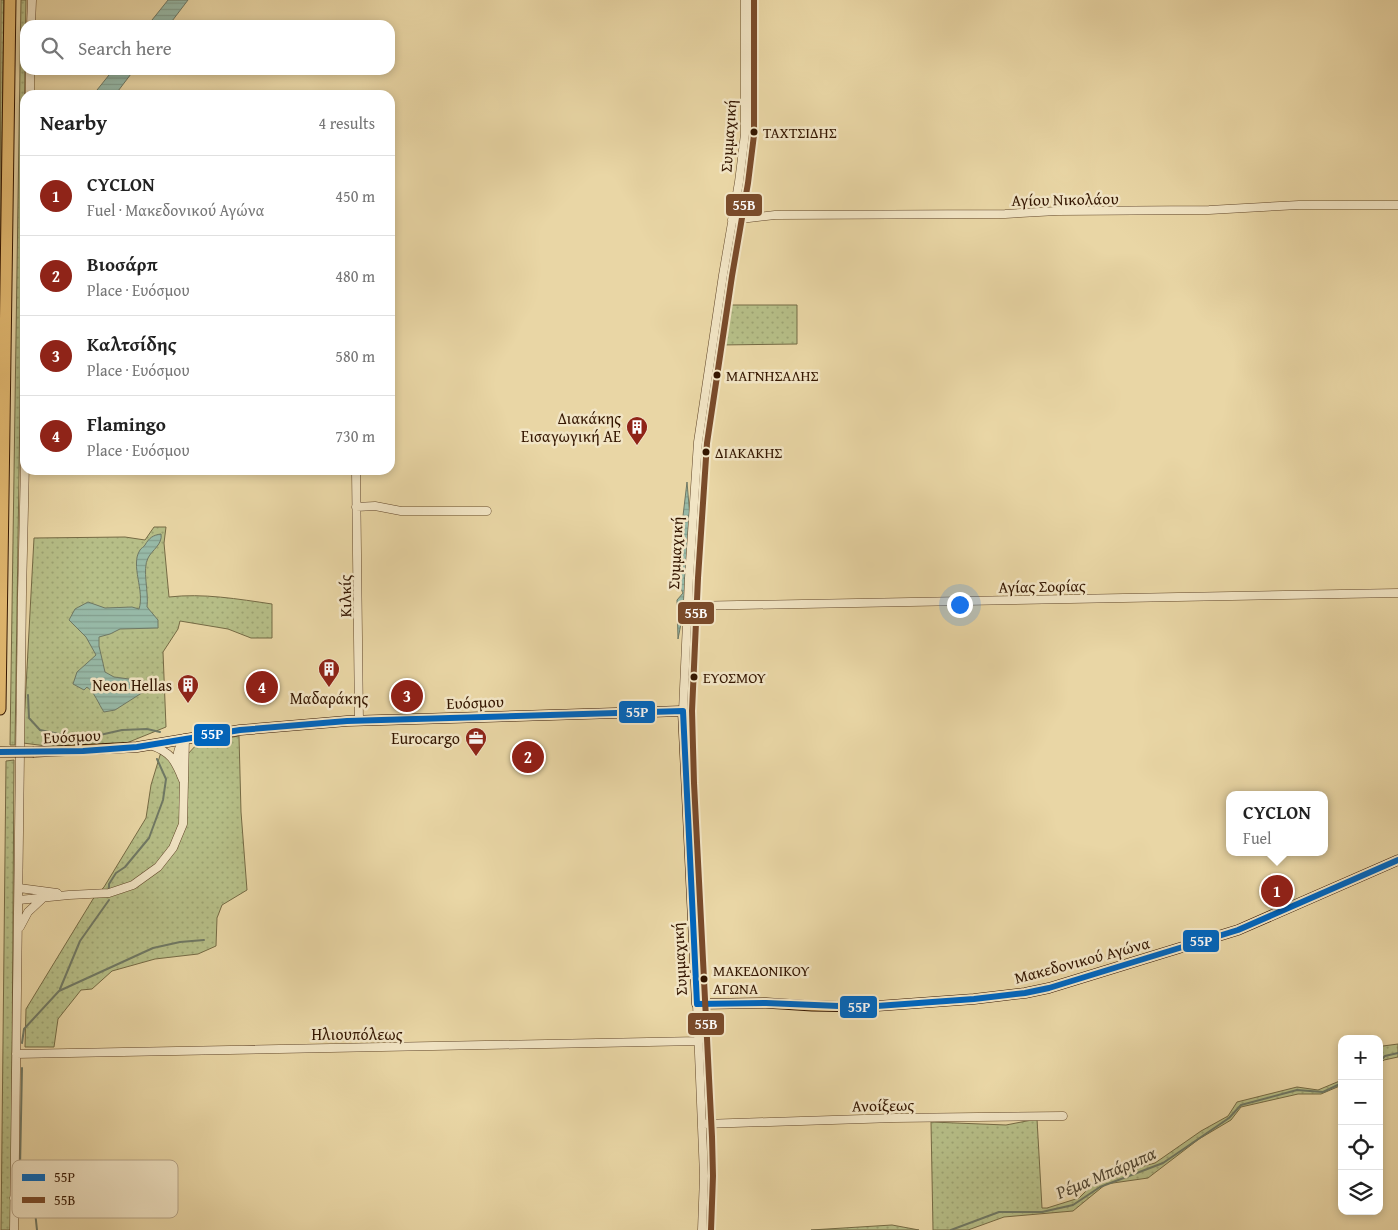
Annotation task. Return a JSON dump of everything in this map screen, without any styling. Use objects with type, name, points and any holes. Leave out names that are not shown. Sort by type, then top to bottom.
[{"type":"highway","points":[[0,709],[10,0]]},
{"type":"main road","name":"Ευόσμου","points":[[0,752],[83,751],[148,745],[185,738],[300,724],[683,711]]},
{"type":"main road","name":"Συμμαχική","points":[[683,711],[696,1004]]},
{"type":"main road","name":"Μακεδονικού Αγώνα","points":[[696,1004],[766,1003],[863,1007],[974,999],[1025,993],[1049,988],[1238,930],[1398,860]]},
{"type":"street","points":[[31,20],[32,0]]},
{"type":"street","name":"Συμμαχική","points":[[683,711],[687,606],[698,442],[741,172],[745,134],[745,0]]},
{"type":"street","points":[[30,75],[30,90]]},
{"type":"street","name":"Αγίου Νικολάου","points":[[732,220],[775,215],[1005,214],[1057,211],[1209,210],[1298,205],[1398,205]]},
{"type":"street","points":[[15,1160],[25,475]]},
{"type":"street","name":"Κιλκίς","points":[[356,475],[359,721]]},
{"type":"street","points":[[356,507],[375,506],[401,511],[487,511]]},
{"type":"street","name":"Αγίας Σοφίας","points":[[687,606],[1398,592]]},
{"type":"street","points":[[19,900],[108,893],[121,890],[144,878],[158,867],[173,848],[183,824],[185,738]]},
{"type":"street","points":[[185,738],[177,753],[178,766],[185,784]]},
{"type":"street","points":[[148,745],[166,752],[178,766]]},
{"type":"street","points":[[19,888],[69,895]]},
{"type":"street","points":[[19,928],[28,912],[43,898]]},
{"type":"street","name":"Συμμαχική","points":[[696,1004],[703,1124],[702,1230]]},
{"type":"street","name":"Ηλιουπόλεως","points":[[16,1054],[699,1041]]},
{"type":"street","name":"Ανοίξεως","points":[[703,1124],[895,1118],[1063,1116]]},
{"type":"green space","points":[[1,0],[4,0],[0,275]]},
{"type":"green space","points":[[21,0],[26,0],[26,20],[21,20]]},
{"type":"green space","points":[[20,68],[20,75],[25,75],[25,90],[20,90],[20,406],[15,745],[10,745]]},
{"type":"green space","points":[[724,305],[797,305],[797,344],[719,345]]},
{"type":"green space","points":[[154,527],[166,527],[164,543],[169,597],[208,596],[272,604],[272,638],[251,638],[228,629],[180,621],[178,629],[163,652],[166,727],[124,744],[62,748],[23,743],[34,538],[125,537],[145,540]]},
{"type":"green space","points":[[239,736],[241,812],[247,890],[222,905],[217,918],[216,946],[198,954],[155,959],[112,971],[92,989],[81,990],[58,1019],[54,1047],[25,1047],[26,1009],[93,899],[104,887],[146,818],[151,785],[161,752],[187,755],[198,743]]},
{"type":"green space","points":[[14,760],[11,1230],[1,1230],[6,761]]},
{"type":"green space","points":[[1398,1044],[1398,1057],[1383,1061],[1383,1046]]},
{"type":"green space","points":[[1338,1082],[1338,1087],[1321,1094],[1298,1094],[1241,1107],[1231,1120],[1199,1139],[1148,1178],[1106,1184],[1073,1211],[1004,1217],[968,1230],[933,1230],[931,1122],[1006,1125],[1037,1119],[1042,1208],[1047,1208],[1079,1198],[1099,1178],[1155,1163],[1201,1131],[1228,1116],[1237,1102],[1297,1087],[1318,1090]]},
{"type":"green space","points":[[892,1225],[919,1230],[811,1230]]},
{"type":"shaded area","points":[[168,0],[188,0],[173,20],[152,20]]},
{"type":"shaded area","points":[[109,75],[130,75],[119,90],[97,90]]},
{"type":"shaded area","points":[[687,482],[692,541],[687,593],[678,639],[677,600],[683,593],[680,587],[681,533]]},
{"type":"shaded area","points":[[161,534],[157,547],[146,563],[147,607],[158,620],[158,628],[120,629],[99,637],[99,646],[105,672],[114,677],[144,681],[148,689],[115,710],[104,712],[90,689],[87,687],[84,690],[73,684],[77,672],[96,655],[86,637],[69,620],[75,609],[88,602],[105,608],[132,607],[139,609],[140,594],[136,563],[137,556],[140,549],[153,536]]},
{"type":"waterway","points":[[28,695],[29,718],[40,730],[68,736],[91,737],[122,730],[147,729],[160,732]]},
{"type":"waterway","points":[[109,889],[109,884],[116,873],[125,867],[149,838],[163,800],[166,779],[157,759]]},
{"type":"waterway","points":[[60,989],[80,941],[109,900]]},
{"type":"waterway","points":[[22,1043],[24,1029],[59,991],[153,948],[180,942],[204,940]]},
{"type":"waterway","name":"Ρέμα Μπάρμπα","points":[[1383,1058],[1398,1053]]},
{"type":"waterway","points":[[20,1160],[22,1068]]},
{"type":"waterway","name":"Ρέμα Μπάρμπα","points":[[951,1230],[999,1212],[1042,1212],[1073,1205],[1100,1187],[1163,1163],[1229,1118],[1241,1105],[1297,1090],[1323,1092],[1338,1085]]},
{"type":"waterway","name":"Ρέμα Μπάρμπα","points":[[36,1218],[37,1230]]},
{"type":"transit line","name":"55Β","points":[[711,1230],[712,1137],[692,711],[707,443],[754,135],[754,0]]},
{"type":"transit line","name":"55Ρ","points":[[0,752],[83,751],[137,747],[240,730],[347,721],[683,711],[697,1004],[766,1003],[863,1007],[974,999],[1025,993],[1049,988],[1238,930],[1398,860]]},
{"type":"place","name":"ΤΑΧΤΣΙΔΗΣ","points":[[754,132]]},
{"type":"place","name":"ΜΑΓΝΗΣΑΛΗΣ","points":[[717,375]]},
{"type":"place","name":"Διακάκης Εισαγωγική ΑΕ","points":[[637,446]]},
{"type":"place","name":"ΔΙΑΚΑΚΗΣ","points":[[706,452]]},
{"type":"place","name":"ΕΥΟΣΜΟΥ","points":[[694,677]]},
{"type":"place","name":"Flamingo","points":[[262,687]]},
{"type":"place","name":"Μαδαράκης","points":[[329,688]]},
{"type":"place","name":"Καλτσίδης","points":[[407,696]]},
{"type":"place","name":"Neon Hellas","points":[[188,704]]},
{"type":"place","name":"Eurocargo","points":[[476,757]]},
{"type":"place","name":"Βιοσάρπ","points":[[528,757]]},
{"type":"place","name":"CYCLON","points":[[1277,891]]},
{"type":"place","name":"ΜΑΚΕΔΟΝΙΚΟΥ ΑΓΩΝΑ","points":[[704,979]]}]
